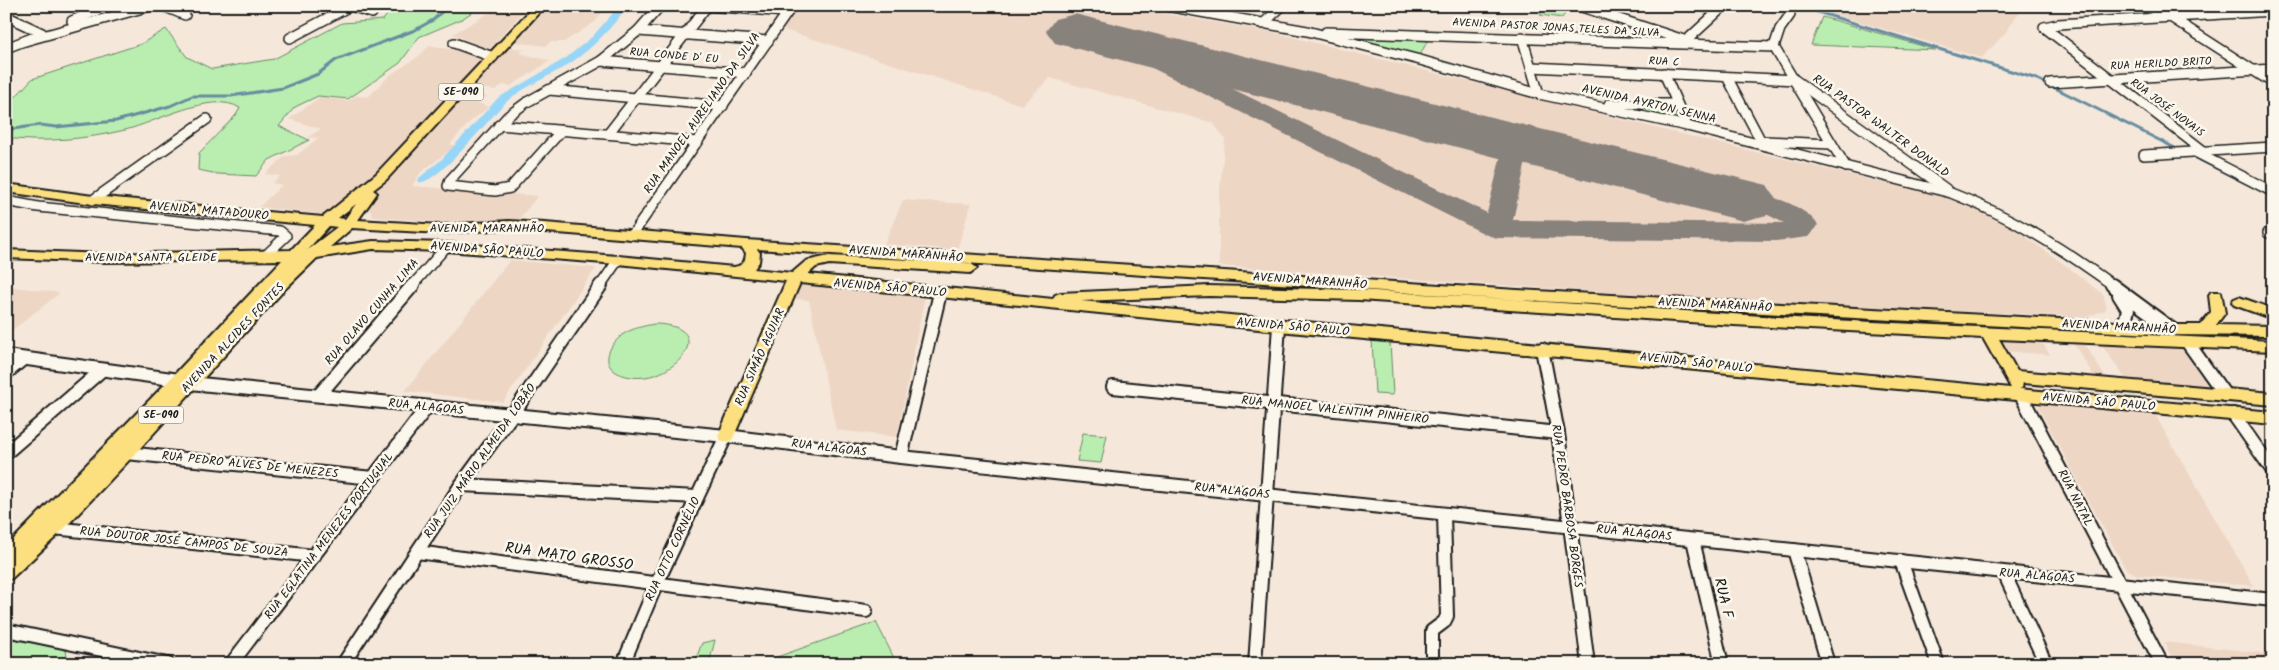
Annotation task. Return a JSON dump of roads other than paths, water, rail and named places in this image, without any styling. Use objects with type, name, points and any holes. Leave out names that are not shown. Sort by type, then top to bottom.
[{"type":"main road","name":"SE-090","points":[[295,254],[325,222],[381,177],[540,6]]},
{"type":"main road","name":"SE-090","points":[[313,254],[349,224],[381,177]]},
{"type":"main road","name":"AVENIDA MATADOURO","points":[[6,188],[93,200],[349,224]]},
{"type":"main road","name":"AVENIDA MARANHÃO","points":[[349,224],[441,229],[509,225],[746,244],[1517,295],[2173,330],[2273,331]]},
{"type":"main road","points":[[732,272],[747,268],[752,262],[753,253],[746,244]]},
{"type":"main road","name":"AVENIDA SÃO PAULO","points":[[295,254],[313,254],[380,245],[446,247],[618,260],[1279,326],[2273,418]]},
{"type":"main road","name":"AVENIDA SANTA GLEIDE","points":[[6,254],[106,258],[295,254]]},
{"type":"main road","name":"AVENIDA ALCIDES FONTES","points":[[6,573],[54,528],[126,453],[295,254]]},
{"type":"main road","name":"AVENIDA ALCIDES FONTES","points":[[6,559],[313,254]]},
{"type":"main road","points":[[794,279],[811,264],[828,260],[951,268],[1084,266]]},
{"type":"main road","name":"RUA SIMÃO AGUIAR","points":[[726,436],[794,279]]},
{"type":"main road","name":"AVENIDA MARANHÃO","points":[[1024,301],[1094,295],[1254,290],[1738,320],[2273,346]]},
{"type":"main road","points":[[2204,330],[2218,313],[2216,295]]},
{"type":"main road","points":[[2239,302],[2273,314]]},
{"type":"main road","points":[[1732,306],[1738,320]]},
{"type":"main road","name":"RUA NATAL","points":[[1988,333],[2012,376],[2020,395]]},
{"type":"main road","name":"AVENIDA SÃO PAULO","points":[[2012,376],[2273,399]]},
{"type":"street","points":[[25,41],[107,6]]},
{"type":"street","points":[[6,48],[150,6]]},
{"type":"street","points":[[163,6],[185,16]]},
{"type":"street","points":[[290,38],[351,6],[372,13]]},
{"type":"street","points":[[562,130],[510,188],[495,191],[448,186],[450,180],[499,125],[527,102],[601,61],[638,31],[660,6]]},
{"type":"street","points":[[608,134],[682,35],[707,6],[790,9]]},
{"type":"street","name":"AVENIDA AYRTON SENNA","points":[[1167,6],[1307,32],[1420,60],[1539,94],[1762,143],[1846,167],[1951,193],[2003,213],[2106,281],[2173,330]]},
{"type":"street","points":[[1263,24],[1282,6]]},
{"type":"street","points":[[1579,6],[1703,46]]},
{"type":"street","points":[[1702,6],[1721,9]]},
{"type":"street","points":[[1786,6],[1789,8],[1790,15],[1780,29],[1774,47],[1846,167]]},
{"type":"street","points":[[2144,6],[2172,18],[2273,83]]},
{"type":"street","points":[[2205,6],[2217,14]]},
{"type":"street","name":"RUA MANOEL AURELIANO DA SILVA","points":[[632,235],[790,9]]},
{"type":"street","points":[[1686,41],[1721,9]]},
{"type":"street","points":[[2172,18],[2273,10]]},
{"type":"street","points":[[6,16],[42,33]]},
{"type":"street","name":"RUA JOSÉ NOVAIS","points":[[2172,18],[2058,24],[2044,27],[2201,152],[2273,192]]},
{"type":"street","points":[[638,31],[768,41]]},
{"type":"street","name":"AVENIDA PASTOR JONAS TELES DA SILVA","points":[[1307,32],[1522,37],[1703,46],[1774,47]]},
{"type":"street","points":[[1522,37],[1539,94]]},
{"type":"street","points":[[454,43],[493,57]]},
{"type":"street","name":"RUA CONDE D' EU","points":[[601,61],[746,72]]},
{"type":"street","name":"RUA C","points":[[1531,67],[1795,80]]},
{"type":"street","name":"RUA HERILDO BRITO","points":[[2050,83],[2273,68]]},
{"type":"street","points":[[1664,73],[1687,126]]},
{"type":"street","points":[[1728,77],[1762,143],[1831,144]]},
{"type":"street","name":"RUA PASTOR WALTER DONALD","points":[[1795,80],[1951,193]]},
{"type":"street","points":[[549,90],[723,106]]},
{"type":"street","points":[[1585,104],[1677,104]]},
{"type":"street","points":[[93,200],[207,119]]},
{"type":"street","points":[[499,125],[698,142]]},
{"type":"street","points":[[2144,155],[2273,147]]},
{"type":"street","points":[[6,202],[38,207],[280,231],[286,236],[283,241],[265,256]]},
{"type":"street","name":"RUA OLAVO CUNHA LIMA","points":[[319,395],[446,247]]},
{"type":"street","name":"RUA JUIZ MÁRIO ALMEIDA LOBÃO","points":[[343,664],[461,485],[512,415],[618,260]]},
{"type":"street","name":"AVENIDA AYRTON SENNA","points":[[2106,281],[2120,295],[2128,309],[2126,318],[2120,327]]},
{"type":"street","points":[[901,457],[940,293]]},
{"type":"street","points":[[1255,664],[1275,404],[1279,326]]},
{"type":"street","points":[[2188,342],[2225,395]]},
{"type":"street","name":"RUA PEDRO BARBOSA BORGES","points":[[1542,349],[1558,433],[1588,664]]},
{"type":"street","name":"RUA ALAGOAS","points":[[6,356],[185,382],[726,436],[901,457],[2273,600]]},
{"type":"street","points":[[6,373],[23,359]]},
{"type":"street","points":[[6,453],[102,370]]},
{"type":"street","name":"RUA MANOEL VALENTIM PINHEIRO","points":[[1113,387],[1558,433]]},
{"type":"street","name":"RUA NATAL","points":[[2020,395],[2162,664]]},
{"type":"street","name":"RUA EGLATINA MENEZES PORTUGUAL","points":[[231,664],[427,407]]},
{"type":"street","points":[[2233,414],[2273,471]]},
{"type":"street","name":"RUA OTTO CORNÉLIO","points":[[622,664],[656,585],[726,436]]},
{"type":"street","name":"RUA PEDRO ALVES DE MENEZES","points":[[126,453],[374,478]]},
{"type":"street","points":[[461,485],[697,497]]},
{"type":"street","points":[[1432,664],[1432,631],[1444,622],[1447,616],[1444,514]]},
{"type":"street","name":"RUA DOUTOR JOSÉ CAMPOS DE SOUZA","points":[[54,528],[314,556]]},
{"type":"street","name":"RUA F","points":[[1693,540],[1722,664]]},
{"type":"street","points":[[1794,550],[1828,664]]},
{"type":"street","name":"RUA MATO GROSSO","points":[[417,552],[656,585],[866,611]]},
{"type":"street","points":[[1901,561],[1938,664]]},
{"type":"street","points":[[2004,573],[2046,664]]},
{"type":"street","points":[[6,630],[168,664]]},
{"type":"waterway","points":[[6,130],[40,125],[56,127],[116,121],[170,106],[192,96],[231,96],[283,88],[318,74],[336,60],[415,30],[433,20],[448,6]]},
{"type":"waterway","points":[[423,180],[445,162],[502,100],[569,60],[596,38],[624,6]]},
{"type":"waterway","points":[[1798,6],[2037,79],[2179,150]]},
{"type":"waterway","points":[[2190,155],[2273,197]]}]
